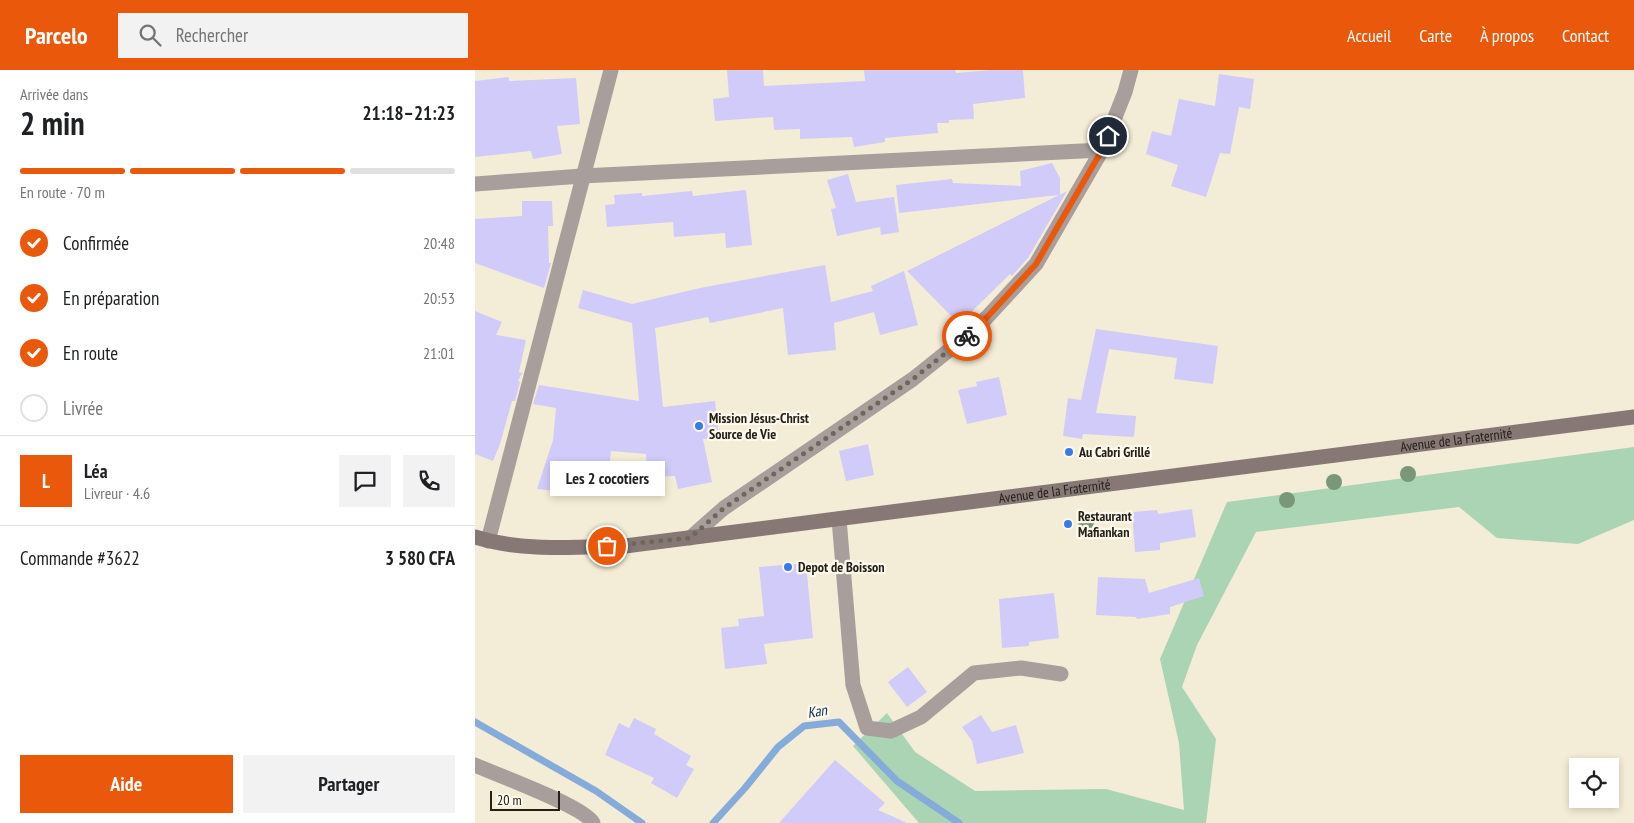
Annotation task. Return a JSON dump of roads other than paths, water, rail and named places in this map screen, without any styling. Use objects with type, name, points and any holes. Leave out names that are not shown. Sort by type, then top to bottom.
[{"type":"street","points":[[482,539],[611,70]]},
{"type":"street","points":[[690,538],[738,498],[913,379],[978,327],[1036,264],[1102,150],[1125,92],[1131,70]]},
{"type":"street","points":[[475,184],[582,176],[1102,150]]},
{"type":"street","name":"Avenue de la Fraternité","points":[[482,539],[551,548],[625,546],[1634,417]]},
{"type":"street","points":[[839,519],[853,685],[867,728],[891,731],[921,718],[974,673],[1021,668],[1061,674]]},
{"type":"street","points":[[475,765],[556,799],[585,815],[593,823]]},
{"type":"waterway","name":"Kan","points":[[475,722],[596,791],[642,823]]},
{"type":"waterway","name":"Kan","points":[[713,823],[745,788],[778,747],[804,726],[839,722],[897,781],[959,823]]},
{"type":"place","name":"Mission Jésus-Christ Source de Vie","points":[[699,426]]},
{"type":"place","name":"Au Cabri Grillé","points":[[1069,452]]},
{"type":"place","name":"Restaurant Mafiankan","points":[[1068,524]]},
{"type":"place","name":"Les 2 cocotiers","points":[[607,546]]},
{"type":"place","name":"Depot de Boisson","points":[[788,567]]}]
